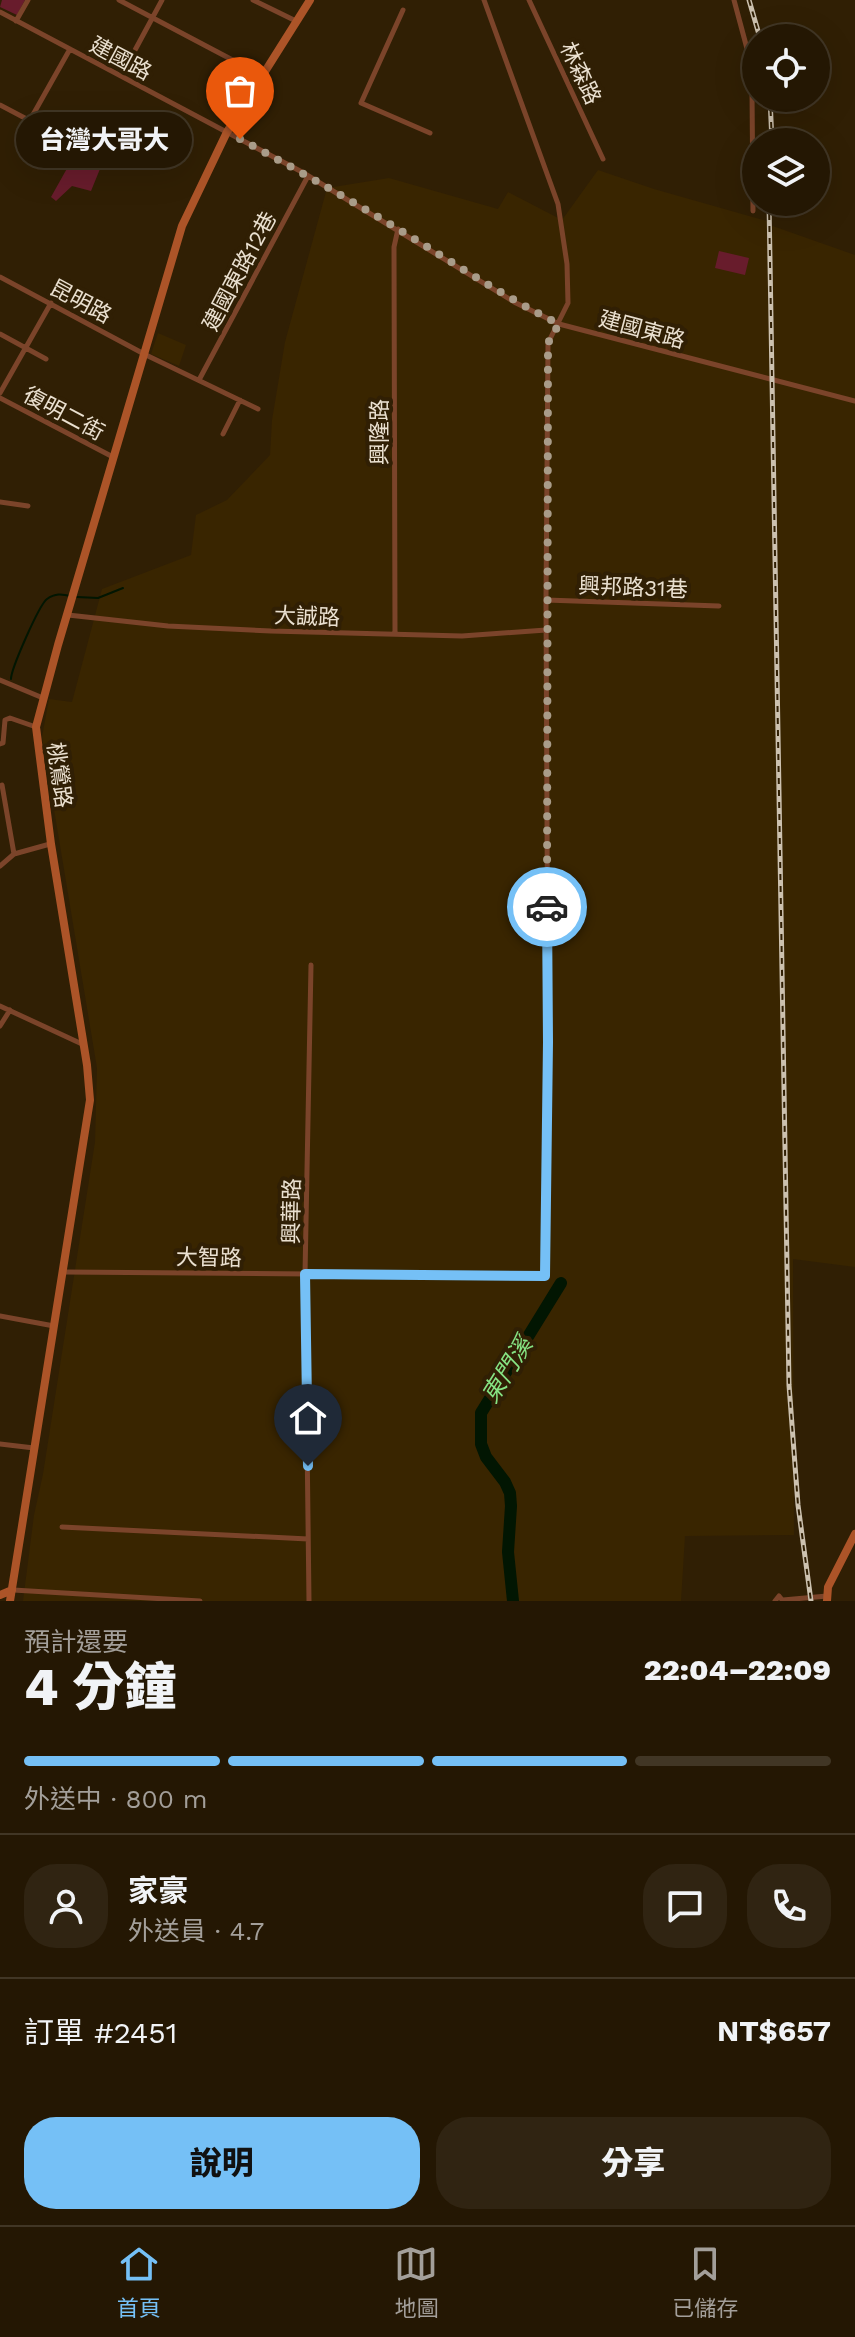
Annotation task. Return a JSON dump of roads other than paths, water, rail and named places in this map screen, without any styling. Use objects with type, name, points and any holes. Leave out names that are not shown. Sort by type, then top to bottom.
[{"type":"main road","name":"桃鶯路","points":[[10,1601],[90,1100],[87,1062],[51,844],[36,727],[182,226],[227,132],[310,0]]},
{"type":"main road","points":[[827,1598],[833,1576],[855,1534]]},
{"type":"main road","points":[[0,1595],[12,1590]]},
{"type":"street","points":[[16,21],[28,0]]},
{"type":"street","points":[[119,0],[263,76]]},
{"type":"street","points":[[121,76],[162,0]]},
{"type":"street","points":[[253,0],[297,22]]},
{"type":"street","points":[[484,0],[558,204],[567,264],[568,303],[548,343],[546,630]]},
{"type":"street","name":"林森路","points":[[529,0],[603,159]]},
{"type":"street","points":[[734,0],[749,56],[752,128]]},
{"type":"street","points":[[403,10],[361,103],[430,133]]},
{"type":"street","name":"建國路","points":[[0,12],[227,132]]},
{"type":"street","points":[[30,120],[70,49]]},
{"type":"street","points":[[0,105],[97,156],[109,158]]},
{"type":"street","name":"建國東路","points":[[227,132],[398,229],[516,303],[559,324],[855,401]]},
{"type":"street","name":"建國東路12巷","points":[[199,380],[308,176]]},
{"type":"street","name":"興隆路","points":[[395,634],[394,247],[398,229]]},
{"type":"street","name":"昆明路","points":[[0,277],[146,355],[258,409]]},
{"type":"street","points":[[0,396],[51,303]]},
{"type":"street","points":[[0,334],[46,359]]},
{"type":"street","name":"復明二街","points":[[0,396],[113,457]]},
{"type":"street","points":[[223,434],[240,400]]},
{"type":"street","points":[[0,502],[28,506]]},
{"type":"street","name":"興邦路31巷","points":[[546,600],[719,606]]},
{"type":"street","name":"大誠路","points":[[67,615],[168,626],[395,634],[462,636],[546,630]]},
{"type":"street","name":"大智路","points":[[64,1272],[545,1276],[548,1057],[546,630]]},
{"type":"street","points":[[0,680],[43,698]]},
{"type":"street","points":[[0,744],[3,743],[5,720],[10,718],[36,727]]},
{"type":"street","points":[[1,786],[14,854]]},
{"type":"street","points":[[0,866],[14,854],[51,844]]},
{"type":"street","name":"興華路","points":[[309,1601],[305,1274],[311,965]]},
{"type":"street","points":[[0,1006],[83,1044]]},
{"type":"street","points":[[0,1026],[10,1010]]},
{"type":"street","points":[[0,1316],[55,1326]]},
{"type":"street","points":[[0,1444],[34,1448]]},
{"type":"street","points":[[62,1527],[308,1539]]},
{"type":"street","points":[[12,1590],[200,1601]]},
{"type":"street","points":[[775,1601],[779,1596],[783,1601],[827,1598]]},
{"type":"waterway","points":[[77,597],[98,598],[123,588]]},
{"type":"waterway","points":[[11,679],[20,651],[43,604],[56,595],[71,596]]},
{"type":"waterway","name":"東門溪","points":[[513,1601],[508,1552],[510,1493],[481,1444],[481,1413],[561,1283]]},
{"type":"railway","points":[[749,0],[756,24]]},
{"type":"railway","points":[[771,112],[771,128]]},
{"type":"railway","points":[[769,216],[789,1385],[798,1505],[811,1601]]},
{"type":"place","name":"台灣大哥大","points":[[240,139]]}]
